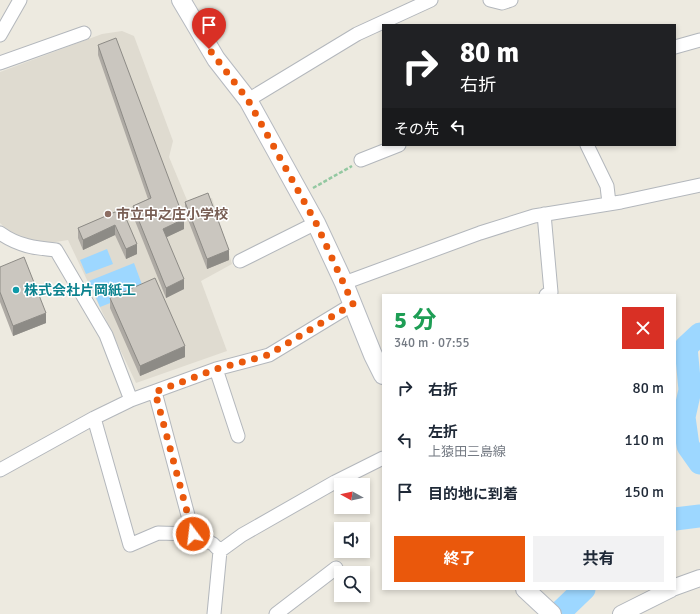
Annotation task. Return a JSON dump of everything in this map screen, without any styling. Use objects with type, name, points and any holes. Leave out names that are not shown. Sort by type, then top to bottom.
[{"type":"main road","points":[[181,0],[209,49],[248,100],[301,194],[344,283],[373,355],[382,373]]},
{"type":"main road","points":[[526,590],[546,608]]},
{"type":"street","points":[[0,35],[20,0]]},
{"type":"street","points":[[248,100],[357,34],[431,0]]},
{"type":"street","points":[[490,0],[502,4],[511,0]]},
{"type":"street","points":[[0,63],[84,33]]},
{"type":"street","points":[[676,47],[700,40]]},
{"type":"street","points":[[361,160],[396,146]]},
{"type":"street","points":[[587,146],[607,186],[609,203]]},
{"type":"street","points":[[344,283],[480,233],[534,216],[621,202],[700,185]]},
{"type":"street","points":[[544,214],[551,292],[548,294]]},
{"type":"street","points":[[240,261],[316,223]]},
{"type":"street","points":[[0,233],[11,241],[26,246],[56,250],[106,335],[131,400]]},
{"type":"street","points":[[0,470],[94,418],[131,400],[216,369],[268,355],[353,304]]},
{"type":"street","points":[[216,369],[238,436]]},
{"type":"street","points":[[155,392],[193,534]]},
{"type":"street","points":[[94,418],[130,545],[158,533],[193,534],[213,544],[220,552],[214,614]]},
{"type":"street","points":[[220,552],[242,535],[335,482],[382,458]]},
{"type":"street","points":[[276,614],[334,570]]},
{"type":"street","points":[[676,587],[700,578]]},
{"type":"street","points":[[621,614],[669,590]]},
{"type":"path","points":[[301,194],[361,160]]},
{"type":"shaded area","name":"市立中之庄小学校","points":[[122,31],[134,36],[173,141],[169,157],[189,205],[212,198],[232,264],[201,281],[227,351],[136,383],[68,240],[44,244],[12,234],[0,223],[0,72],[102,34]]},
{"type":"water","points":[[107,249],[113,264],[86,274],[80,260]]},
{"type":"water","points":[[134,263],[144,290],[100,307],[89,281]]},
{"type":"building","points":[[116,38],[184,219],[163,229],[184,279],[166,288],[133,206],[151,198],[98,45]]},
{"type":"building","points":[[208,193],[229,250],[207,259],[185,202]]},
{"type":"building","points":[[122,209],[137,244],[126,249],[115,225],[83,240],[78,228]]},
{"type":"building","name":"株式会社片岡紙工","points":[[24,257],[46,313],[13,326],[0,292],[0,267]]},
{"type":"building","points":[[155,278],[185,346],[140,366],[110,298]]},
{"type":"waterway","points":[[700,334],[686,347],[690,390],[684,417],[688,446],[700,463]]},
{"type":"waterway","points":[[676,519],[700,516]]},
{"type":"waterway","points":[[558,614],[583,590]]},
{"type":"place","name":"市立中之庄小学校","points":[[108,214]]},
{"type":"place","name":"株式会社片岡紙工","points":[[16,290]]},
{"type":"route","points":[[193,534],[155,392],[216,369],[268,355],[353,304],[316,223],[248,100],[209,49]]}]
